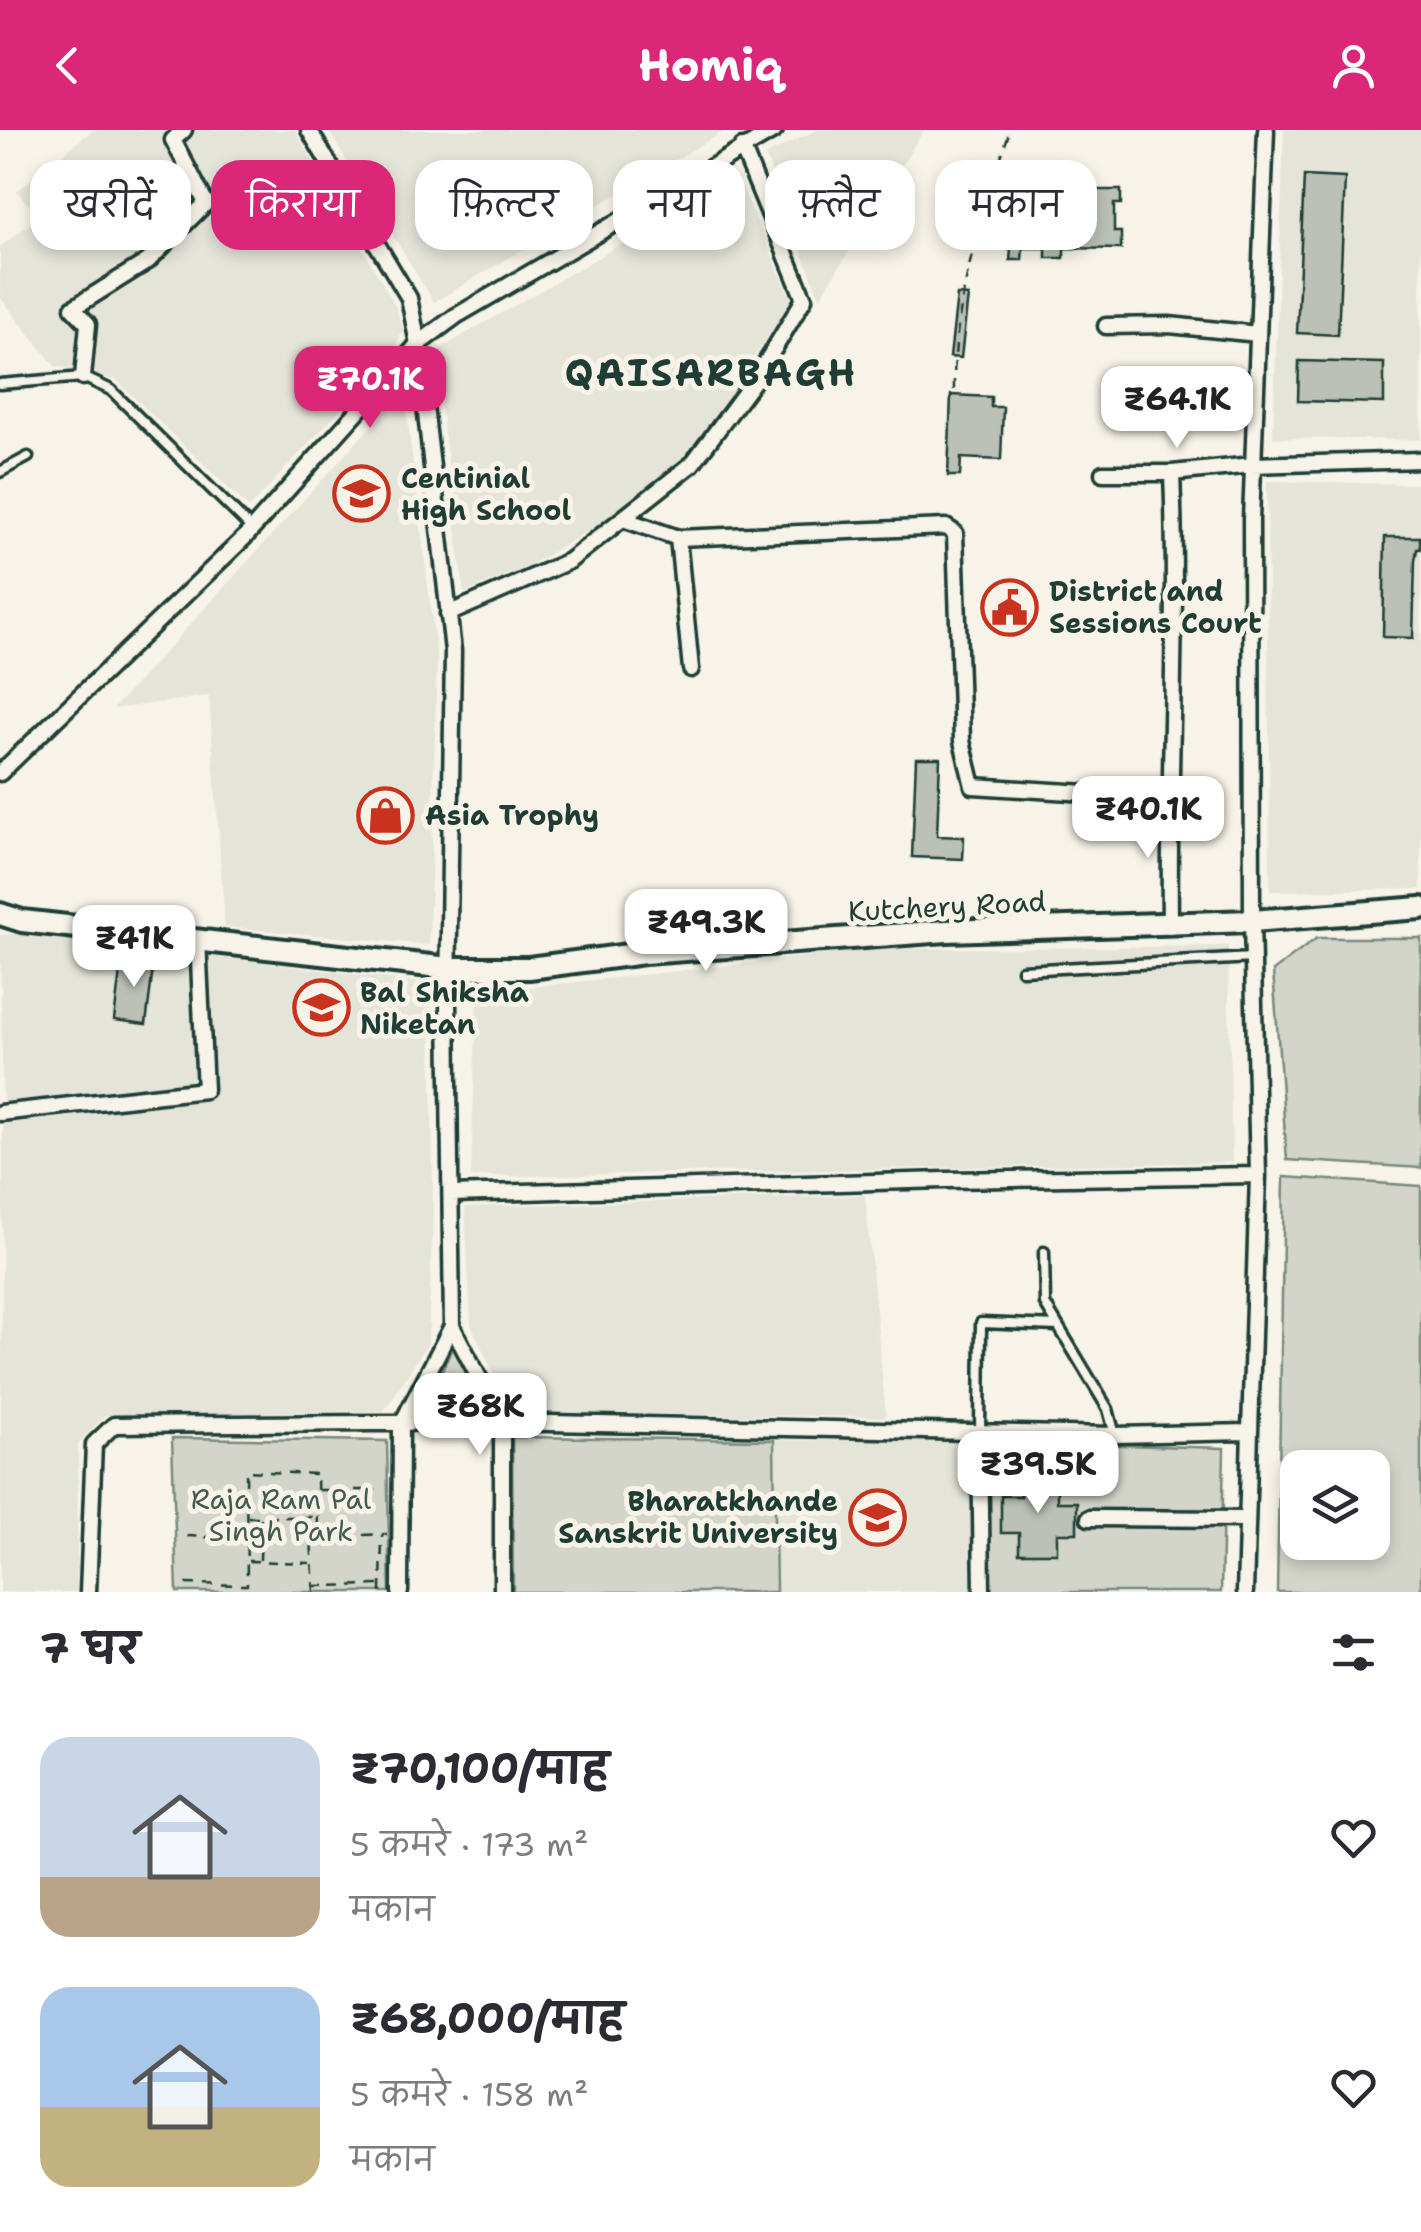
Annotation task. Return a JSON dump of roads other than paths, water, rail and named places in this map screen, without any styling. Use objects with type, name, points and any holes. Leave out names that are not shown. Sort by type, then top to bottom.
[{"type":"street","points":[[83,377],[88,324],[73,308],[148,260],[206,204],[172,140],[184,130]]},
{"type":"street","points":[[309,130],[409,298],[418,344],[453,651],[449,968],[452,1326],[502,1422],[502,1592]]},
{"type":"street","points":[[0,773],[252,529],[418,344],[456,316],[774,130]]},
{"type":"street","points":[[1245,1592],[1258,1175],[1252,921],[1253,465],[1266,130]]},
{"type":"street","points":[[448,614],[569,561],[692,464],[759,374],[804,300],[742,147]]},
{"type":"street","points":[[1106,326],[1169,325],[1258,334]]},
{"type":"street","points":[[1103,473],[1421,460]]},
{"type":"street","points":[[1170,924],[1175,562],[1172,473]]},
{"type":"street","points":[[623,519],[678,538],[946,527],[955,534],[962,741],[973,786],[1169,798]]},
{"type":"street","points":[[678,538],[691,670]]},
{"type":"street","name":"Kutchery Road","points":[[0,914],[22,920],[449,968],[530,968],[644,953],[948,931],[1252,921],[1421,908]]},
{"type":"street","points":[[0,1113],[205,1090],[198,940]]},
{"type":"street","points":[[450,1194],[1258,1175]]},
{"type":"street","points":[[400,1592],[400,1425],[452,1326]]},
{"type":"street","points":[[88,1592],[94,1444],[114,1425],[502,1422],[1115,1435],[1248,1432]]},
{"type":"street","points":[[980,1433],[982,1592]]},
{"type":"street","points":[[1089,1518],[1246,1519]]},
{"type":"lane","points":[[0,384],[83,377],[110,390],[252,529]]},
{"type":"lane","points":[[0,472],[28,457]]},
{"type":"lane","points":[[1022,970],[1253,958]]},
{"type":"lane","points":[[1044,1252],[1044,1304],[1108,1408],[1115,1435]]},
{"type":"lane","points":[[980,1433],[982,1322],[1058,1326]]},
{"type":"place","name":"Centinial High School","points":[[362,494]]},
{"type":"place","name":"District and Sessions Court","points":[[1010,607]]},
{"type":"place","name":"Asia Trophy","points":[[386,815]]},
{"type":"place","name":"Bal Shiksha Niketan","points":[[321,1008]]},
{"type":"place","name":"Bharatkhande Sanskrit University","points":[[877,1517]]},
{"type":"district","name":"QAISARBAGH","points":[[711,372]]},
{"type":"park label","name":"Raja Ram Pal Singh Park","points":[[281,1515]]}]
